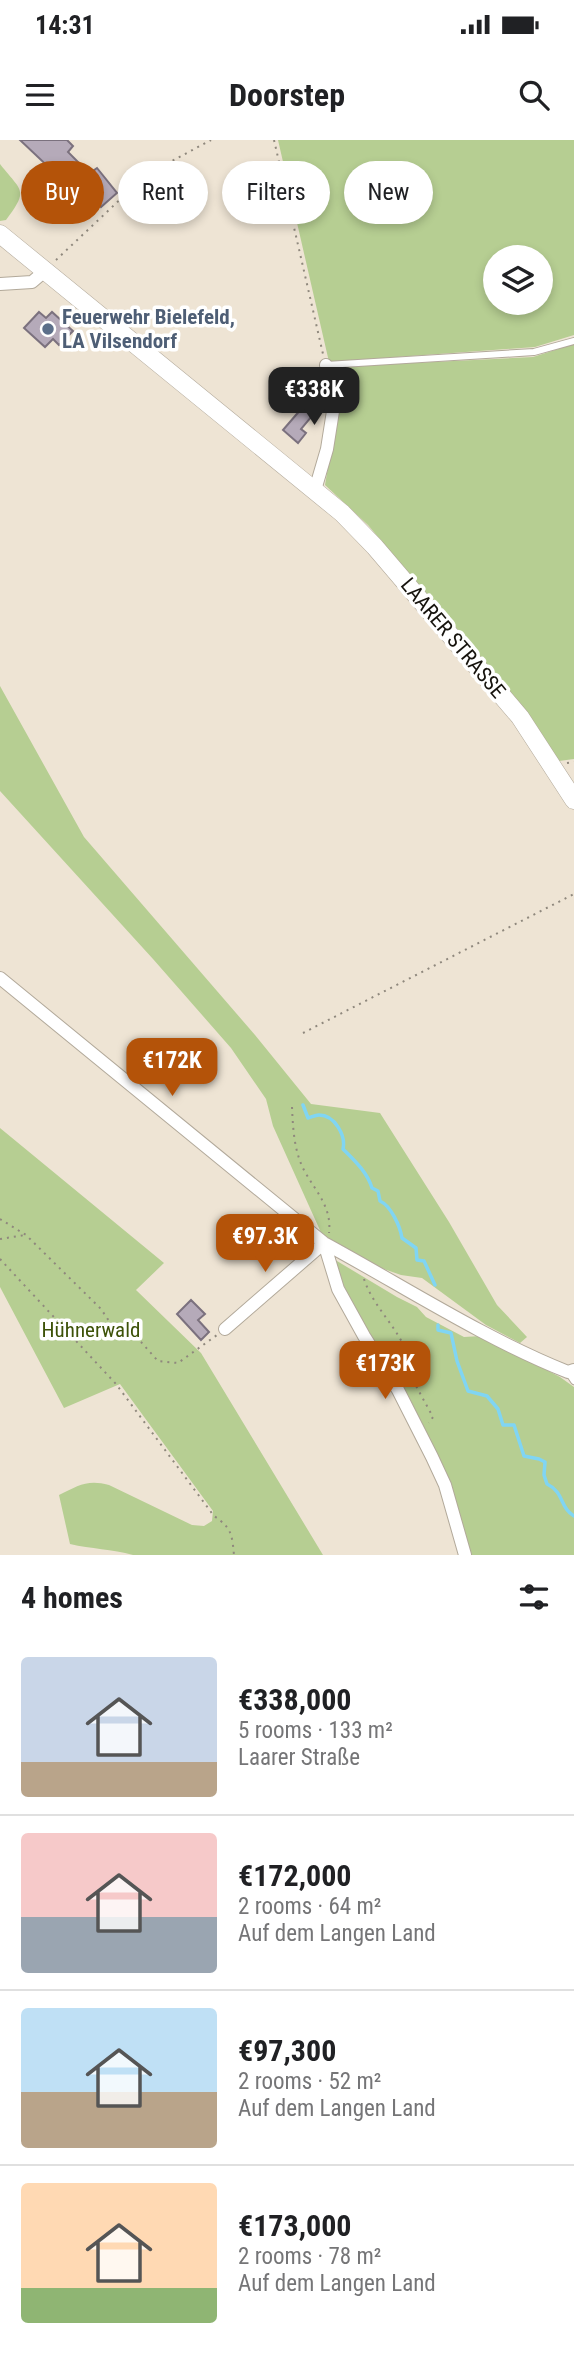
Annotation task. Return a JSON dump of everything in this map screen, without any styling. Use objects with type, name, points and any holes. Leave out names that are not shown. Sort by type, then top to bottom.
[{"type":"street","name":"LAARER STRASSE","points":[[0,234],[342,513],[375,547],[520,717],[574,800]]},
{"type":"street","points":[[0,284],[32,282],[46,270]]},
{"type":"street","points":[[315,490],[327,449],[333,411],[326,365]]},
{"type":"street","points":[[0,978],[328,1245],[359,1265],[534,1358],[572,1374]]},
{"type":"street","points":[[225,1329],[328,1245]]},
{"type":"street","points":[[328,1245],[338,1289],[420,1430],[445,1485],[465,1555]]},
{"type":"lane","points":[[326,365],[534,352],[574,341]]},
{"type":"path","points":[[46,270],[146,175],[211,140]]},
{"type":"path","points":[[274,140],[326,365]]},
{"type":"path","points":[[303,1033],[574,894]]},
{"type":"path","points":[[292,1107],[296,1147],[305,1171],[321,1195],[331,1220],[328,1245]]},
{"type":"path","points":[[0,1219],[26,1235],[101,1309],[111,1324],[141,1342],[158,1361],[178,1363],[225,1329]]},
{"type":"path","points":[[0,1239],[26,1235]]},
{"type":"path","points":[[0,1259],[116,1384],[215,1516],[227,1524],[232,1536],[234,1555]]},
{"type":"path","points":[[359,1265],[375,1304],[391,1322],[402,1342],[396,1360],[416,1386],[433,1417],[420,1430]]},
{"type":"green space","points":[[278,140],[574,140],[574,335],[535,347],[329,362],[297,224],[330,224],[330,161],[283,161]]},
{"type":"green space","points":[[0,164],[18,186],[20,196],[6,220],[0,221]]},
{"type":"green space","points":[[574,344],[574,759],[559,761],[536,725],[368,525],[325,485],[331,449],[330,367],[533,357]]},
{"type":"green space","points":[[0,686],[84,837],[311,1104],[380,1113],[449,1222],[497,1305],[527,1337],[520,1343],[486,1325],[422,1278],[401,1275],[378,1267],[323,1237],[273,1126],[266,1099],[231,1048],[0,791]]},
{"type":"green space","name":"Hühnerwald","points":[[0,1128],[164,1263],[136,1290],[201,1353],[323,1555],[133,1555],[70,1544],[59,1495],[83,1484],[109,1485],[192,1525],[204,1526],[212,1521],[213,1511],[120,1384],[64,1408],[0,1287]]},
{"type":"green space","points":[[332,1258],[417,1307],[426,1317],[464,1337],[481,1336],[574,1387],[574,1555],[467,1555],[447,1485],[363,1330]]},
{"type":"building","points":[[20,140],[67,140],[73,146],[68,152],[77,161],[42,161]]},
{"type":"building","points":[[104,177],[117,193],[104,204]]},
{"type":"building","name":"Feuerwehr Bielefeld, LA Vilsendorf","points":[[39,312],[46,318],[52,312],[73,331],[59,345],[53,339],[45,347],[24,328]]},
{"type":"building","points":[[302,408],[312,416],[301,429],[306,433],[298,443],[283,430]]},
{"type":"building","points":[[191,1300],[205,1314],[198,1320],[209,1332],[201,1340],[177,1314]]},
{"type":"waterway","points":[[303,1105],[308,1118],[325,1116],[338,1127],[343,1138],[343,1149],[364,1172],[372,1188],[378,1191],[380,1201],[394,1217],[402,1238],[416,1248],[417,1260],[424,1261],[435,1285]]},
{"type":"waterway","points":[[438,1325],[438,1330],[451,1333],[457,1361],[468,1391],[487,1396],[498,1409],[503,1425],[514,1425],[524,1456],[545,1462],[544,1475],[547,1484],[556,1491],[566,1509],[574,1516]]},
{"type":"place","name":"Feuerwehr Bielefeld, LA Vilsendorf","points":[[48,329]]}]
